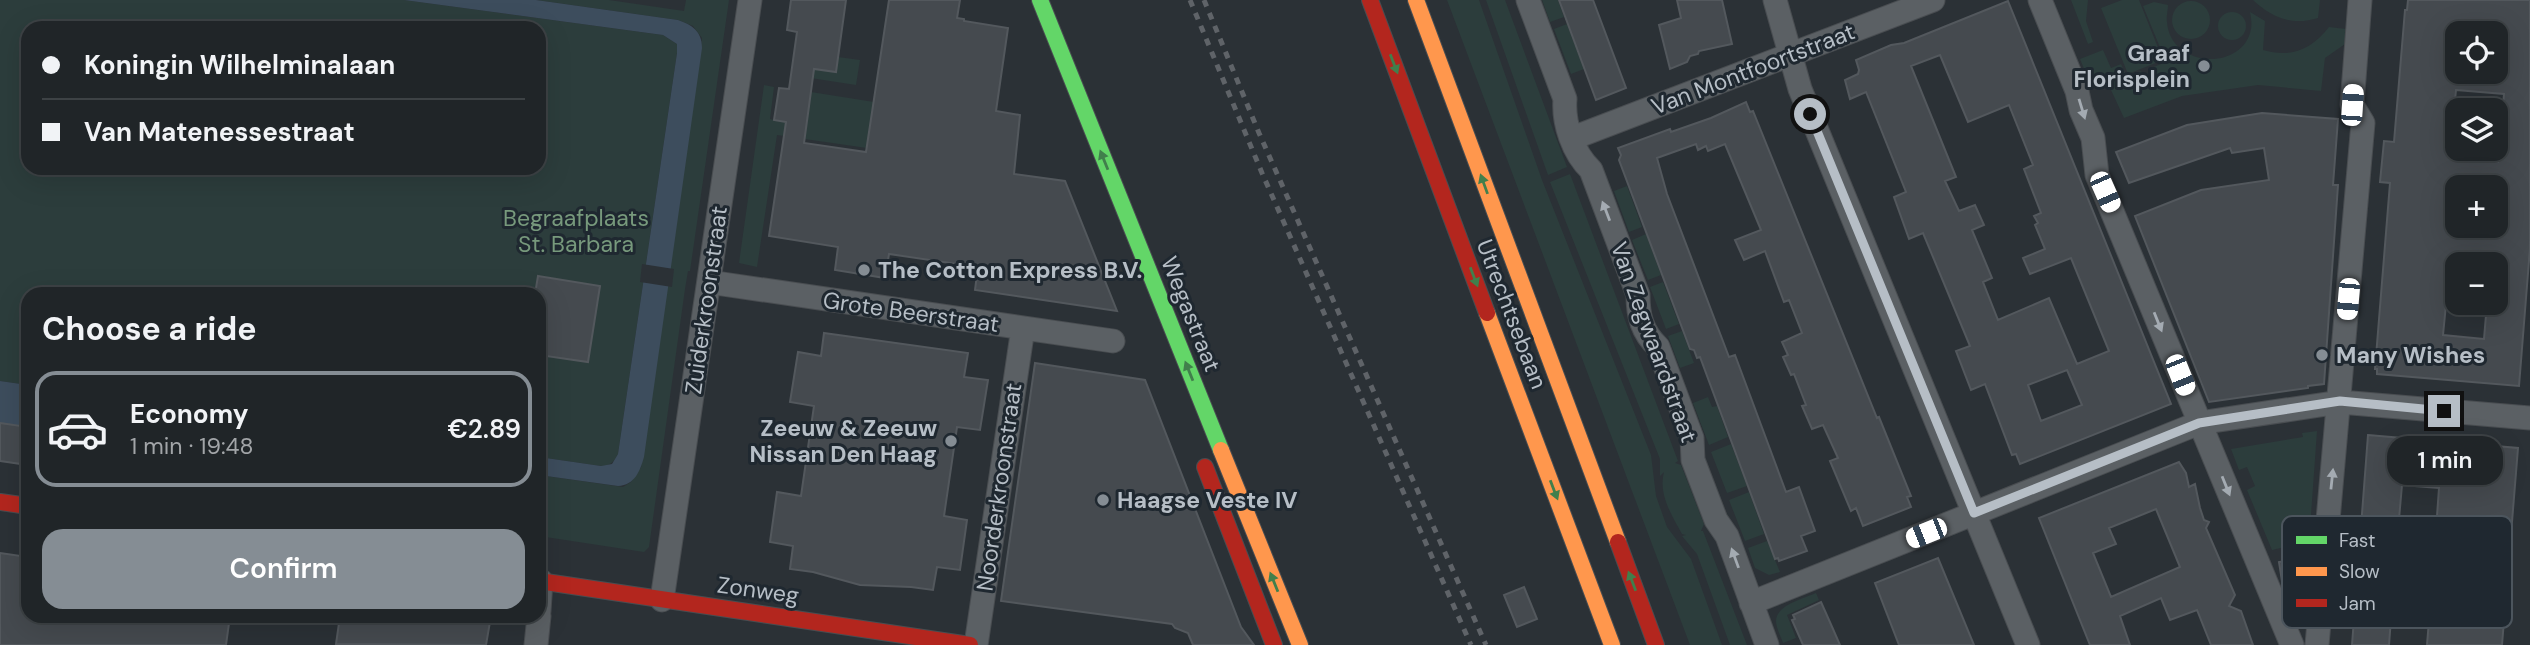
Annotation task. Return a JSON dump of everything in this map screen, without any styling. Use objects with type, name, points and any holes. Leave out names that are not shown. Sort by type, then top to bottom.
[{"type":"main road","name":"Wegastraat","points":[[1040,0],[1300,645]]},
{"type":"main road","name":"Utrechtsebaan","points":[[1370,0],[1612,645]]},
{"type":"main road","name":"Utrechtsebaan","points":[[1416,0],[1656,645]]},
{"type":"main road","points":[[1198,449],[1274,645]]},
{"type":"main road","points":[[0,502],[21,505]]},
{"type":"main road","name":"Zonweg","points":[[546,582],[970,645]]},
{"type":"street","name":"Zuiderkroonstraat","points":[[662,600],[750,0]]},
{"type":"street","name":"Van Zegwaardstraat","points":[[1528,0],[1565,99],[1564,116],[1581,161],[1591,170],[1638,295],[1638,313],[1647,336],[1658,347],[1692,438],[1693,460],[1716,520],[1727,536],[1767,645]]},
{"type":"street","points":[[1774,0],[1800,89],[2028,645]]},
{"type":"street","name":"Van Montfoortstraat","points":[[1573,138],[1933,0]]},
{"type":"street","points":[[2040,0],[2077,90],[2081,110],[2093,138],[2097,175],[2282,621]]},
{"type":"street","points":[[2329,516],[2364,123],[2352,105],[2360,0]]},
{"type":"street","name":"Grote Beerstraat","points":[[709,282],[1113,341]]},
{"type":"street","name":"Noorderkroonstraat","points":[[976,645],[1023,328]]},
{"type":"street","points":[[1751,603],[2199,423],[2340,401],[2530,418]]},
{"type":"street","points":[[536,645],[538,623]]},
{"type":"street","points":[[2285,628],[2292,645]]},
{"type":"green space","name":"Begraafplaats St. Barbara","points":[[0,0],[404,0],[663,35],[677,44],[618,454],[609,464],[601,466],[546,458],[546,287],[21,287],[21,384],[0,381]]},
{"type":"green space","points":[[536,0],[609,0],[684,11],[686,0],[729,0],[649,547],[644,552],[546,537],[546,476],[623,487],[631,482],[641,467],[702,38],[693,26],[678,20]]},
{"type":"green space","points":[[1447,0],[1479,0],[1542,180],[1651,455],[1656,496],[1667,527],[1691,559],[1722,645],[1690,645]]},
{"type":"green space","points":[[1486,0],[1505,0],[1567,167],[1548,175]]},
{"type":"green space","points":[[1542,0],[1558,0],[1564,17],[1550,22]]},
{"type":"green space","points":[[2071,0],[2088,0],[2086,21],[2093,42],[2088,44]]},
{"type":"green space","points":[[2122,0],[2139,0],[2163,60],[2128,74],[2101,8]]},
{"type":"green space","points":[[2253,0],[2320,0],[2318,18],[2300,21],[2283,19],[2268,12]]},
{"type":"green space","points":[[2191,1],[2205,6],[2210,20],[2205,34],[2191,39],[2177,34],[2172,20],[2177,6]]},
{"type":"green space","points":[[2154,2],[2168,5],[2167,20],[2171,37],[2180,49],[2193,56],[2222,58],[2235,53],[2245,43],[2251,29],[2250,12],[2265,21],[2263,50],[2283,53],[2300,50],[2315,41],[2329,27],[2346,29],[2345,44],[2325,58],[2321,91],[2258,85],[2182,96],[2124,118],[2111,90],[2089,81],[2080,59],[2103,50],[2111,68],[2121,64],[2127,77],[2141,71],[2143,75],[2152,71],[2151,68],[2166,62],[2143,6]]},
{"type":"green space","points":[[2232,12],[2242,16],[2246,26],[2242,36],[2232,40],[2222,36],[2218,26],[2222,16]]},
{"type":"green space","points":[[1567,24],[1584,69],[1571,74],[1554,29]]},
{"type":"green space","points":[[838,57],[860,60],[856,85],[791,75],[793,66],[836,72]]},
{"type":"green space","points":[[764,85],[774,87],[770,119],[774,120],[806,124],[811,92],[874,102],[867,148],[777,135],[757,267],[739,263]]},
{"type":"green space","points":[[1570,174],[1678,461],[1675,463],[1681,465],[1704,524],[1701,531],[1747,645],[1730,645],[1697,554],[1682,536],[1686,535],[1682,534],[1667,504],[1663,488],[1664,472],[1660,476],[1660,459],[1550,182]]},
{"type":"green space","points":[[1627,186],[1642,227],[1629,232],[1614,191]]},
{"type":"green space","points":[[1646,234],[1661,275],[1648,280],[1632,240]]},
{"type":"green space","points":[[1663,282],[1679,324],[1666,329],[1650,287]]},
{"type":"green space","points":[[1682,331],[1694,363],[1680,368],[1668,336]]},
{"type":"green space","points":[[1708,397],[1712,407],[1717,406],[1728,437],[1709,445],[1693,403]]},
{"type":"green space","points":[[2317,431],[2311,516],[2282,516],[2282,548],[2272,550],[2247,490],[2255,486],[2247,467],[2239,470],[2231,449],[2303,437],[2302,433]]},
{"type":"green space","points":[[1731,444],[1747,486],[1727,493],[1711,452]]},
{"type":"green space","points":[[1749,492],[1764,534],[1745,541],[1729,500]]},
{"type":"green space","points":[[1767,541],[1780,572],[1769,575],[1755,568],[1748,548]]},
{"type":"green space","points":[[1816,593],[1819,600],[1787,615],[1796,638],[1783,643],[1776,624],[1777,615],[1786,606]]},
{"type":"water","points":[[404,0],[536,0],[678,20],[692,27],[700,37],[702,48],[644,457],[633,480],[624,485],[546,476],[546,458],[601,466],[612,464],[618,454],[677,53],[677,44],[663,35]]},
{"type":"water","points":[[0,381],[21,384],[21,426],[0,423]]},
{"type":"pier","points":[[642,264],[674,269],[672,287],[640,282]]},
{"type":"building","points":[[791,0],[846,0],[836,72],[814,69],[804,143],[866,152],[889,0],[960,0],[957,18],[1008,28],[996,111],[1020,115],[1014,174],[1065,181],[1117,311],[975,290],[978,267],[889,254],[885,278],[835,270],[838,247],[769,236],[786,122],[774,120],[779,88],[789,89],[797,32],[787,30]]},
{"type":"building","points":[[1559,0],[1593,0],[1626,88],[1596,100]]},
{"type":"building","points":[[1677,0],[1722,0],[1732,44],[1699,51],[1698,54],[1690,56],[1687,62],[1670,69],[1659,25],[1681,18]]},
{"type":"building","points":[[2408,0],[2530,0],[2530,248],[2519,386],[2377,374],[2375,369],[2390,183],[2380,182],[2384,141],[2394,142]]},
{"type":"building","points":[[2008,1],[2171,404],[2020,464],[2016,454],[2012,455],[1985,384],[1971,390],[1956,351],[1970,346],[1923,233],[1909,239],[1894,197],[1906,192],[1866,92],[1850,99],[1845,80],[1858,74],[1856,60],[1891,45],[1904,43]],"holes":[[[1940,55],[1968,122],[2009,105],[2033,165],[2024,169],[2041,213],[2034,216],[2045,249],[2023,258],[2030,274],[2071,258],[2109,351],[2077,364],[2049,298],[1998,320],[1983,282],[1992,278],[1972,230],[1984,225],[1975,205],[1959,211],[1945,181],[1956,177],[1911,66]],[[2067,370],[2082,405],[2041,421],[2028,385]]]},
{"type":"building","points":[[1746,102],[1750,112],[1753,111],[1911,496],[1907,497],[1911,507],[1863,526],[1856,508],[1851,511],[1830,461],[1838,458],[1823,425],[1812,429],[1802,406],[1806,405],[1794,374],[1791,375],[1783,357],[1788,355],[1782,342],[1802,333],[1789,300],[1784,302],[1765,251],[1744,260],[1735,240],[1761,230],[1725,144],[1708,151],[1706,146],[1698,150],[1696,144],[1657,158],[1667,194],[1729,357],[1735,355],[1786,492],[1799,487],[1815,531],[1801,536],[1807,551],[1779,561],[1778,558],[1775,559],[1700,357],[1697,358],[1694,350],[1690,349],[1619,160],[1621,155],[1618,148],[1670,129],[1671,132],[1711,118]]},
{"type":"building","points":[[2262,113],[2338,119],[2333,185],[2338,185],[2324,384],[2209,402],[2135,216],[2201,190],[2269,180],[2264,148],[2232,153],[2230,148],[2129,183],[2116,152],[2187,125]]},
{"type":"building","points":[[538,276],[600,286],[588,362],[546,356],[546,287],[536,287]]},
{"type":"building","points":[[824,333],[968,353],[964,377],[988,380],[980,430],[957,427],[944,516],[967,520],[960,570],[937,567],[933,590],[860,585],[813,572],[790,569],[793,546],[770,542],[777,492],[801,496],[814,406],[790,402],[798,352],[821,356]]},
{"type":"building","name":"Haagse Veste IV","points":[[1035,363],[1145,380],[1241,627],[1254,645],[1193,645],[1188,633],[1172,624],[1001,601]]},
{"type":"building","points":[[0,423],[21,426],[21,464],[0,461]]},
{"type":"building","points":[[2368,435],[2518,448],[2512,522],[2512,516],[2437,516],[2439,488],[2402,485],[2399,516],[2362,516]]},
{"type":"building","points":[[2179,462],[2186,473],[2189,487],[2195,484],[2204,520],[2209,522],[2206,528],[2235,595],[2229,606],[2241,611],[2253,645],[2211,645],[2197,610],[2170,620],[2161,598],[2120,616],[2130,645],[2090,645],[2039,518]],"holes":[[[2156,509],[2180,567],[2111,597],[2093,553],[2116,544],[2109,528]]]},
{"type":"building","points":[[0,553],[21,556],[21,623],[229,623],[226,645],[0,645]]},
{"type":"building","points":[[1938,558],[1974,645],[1899,645],[1875,583]]},
{"type":"building","points":[[1524,587],[1537,619],[1517,627],[1504,595]]},
{"type":"building","points":[[1821,602],[1840,645],[1803,645],[1792,620],[1795,619],[1793,615]]},
{"type":"building","points":[[339,623],[490,623],[486,645],[336,644]]},
{"type":"building","points":[[2353,628],[2390,628],[2389,645],[2352,645]]},
{"type":"building","points":[[2428,628],[2503,628],[2502,645],[2427,645]]},
{"type":"railway","points":[[1190,0],[1262,173],[1471,645]]},
{"type":"railway","points":[[1204,0],[1259,133],[1486,645]]},
{"type":"traffic: fast","points":[[1040,0],[1221,450]]},
{"type":"traffic: slow","points":[[1416,0],[1618,542]]},
{"type":"traffic: slow","points":[[1487,313],[1612,645]]},
{"type":"traffic: slow","points":[[1221,450],[1300,645]]},
{"type":"traffic: jam","points":[[1370,0],[1487,313]]},
{"type":"traffic: jam","points":[[1205,467],[1274,645]]},
{"type":"traffic: jam","points":[[0,502],[21,505]]},
{"type":"traffic: jam","points":[[1618,542],[1656,645]]},
{"type":"traffic: jam","points":[[546,582],[970,645]]},
{"type":"place","name":"Graaf Florisplein","points":[[2204,66]]},
{"type":"place","name":"The Cotton Express B.V.","points":[[864,270]]},
{"type":"place","name":"Many Wishes","points":[[2322,355]]},
{"type":"place","name":"Zeeuw & Zeeuw Nissan Den Haag","points":[[951,441]]},
{"type":"place","name":"Haagse Veste IV","points":[[1103,500]]},
{"type":"route","points":[[1810,114],[1974,513],[2199,423],[2340,401],[2444,411]]}]
